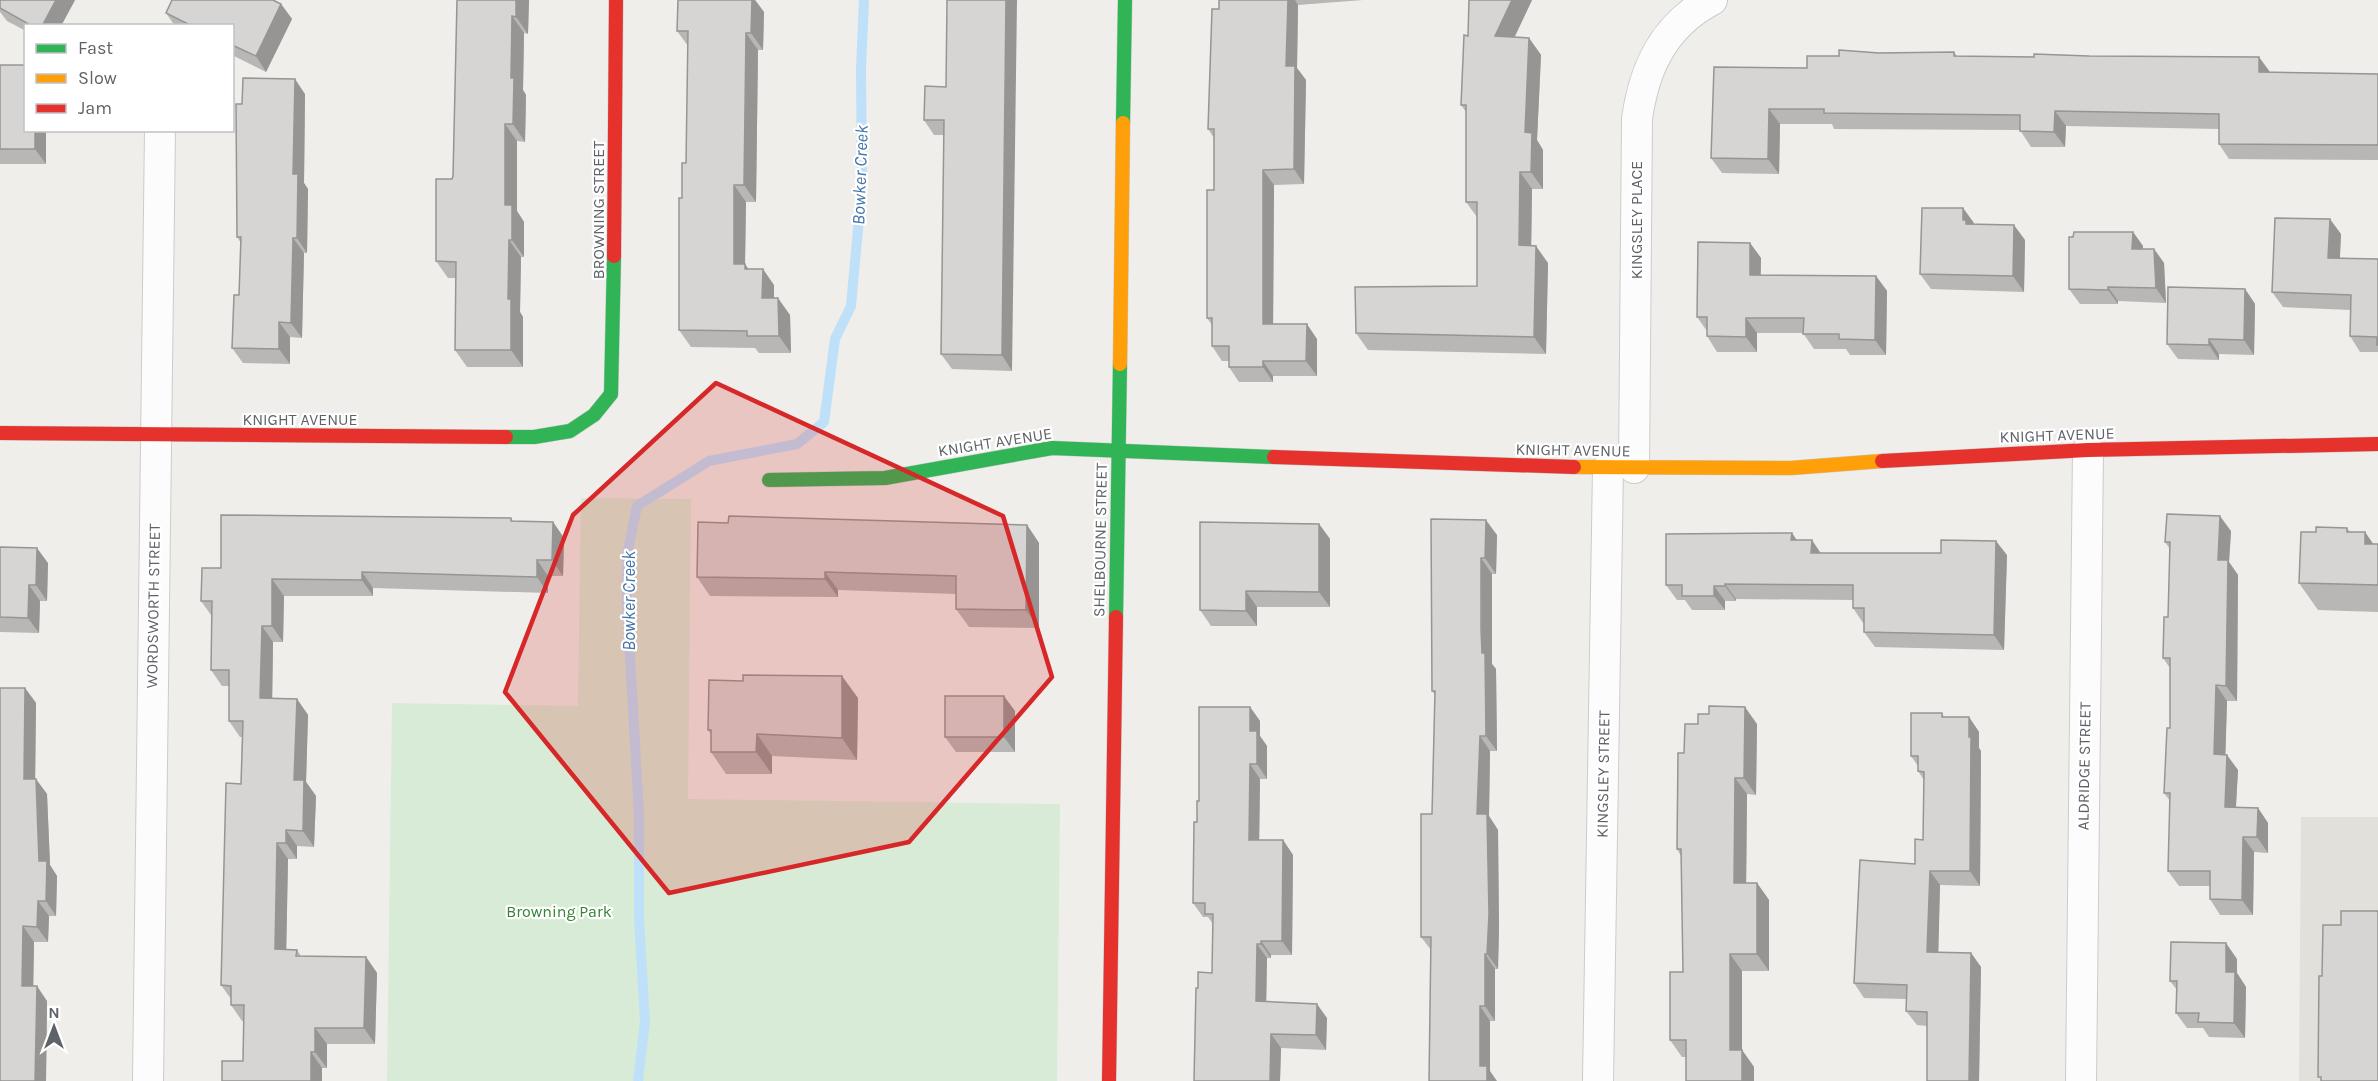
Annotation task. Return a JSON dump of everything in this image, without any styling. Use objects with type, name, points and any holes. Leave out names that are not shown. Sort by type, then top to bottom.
[{"type":"street","name":"BROWNING STREET","points":[[594,415],[611,394],[616,0]]},
{"type":"street","name":"SHELBOURNE STREET","points":[[1109,1081],[1125,0]]},
{"type":"street","name":"KINGSLEY PLACE","points":[[1621,468],[1637,119],[1641,92],[1650,65],[1664,41],[1682,20],[1712,0]]},
{"type":"street","name":"WORDSWORTH STREET","points":[[148,1081],[160,132]]},
{"type":"street","name":"KNIGHT AVENUE","points":[[0,433],[534,437],[570,431],[594,415]]},
{"type":"street","name":"KNIGHT AVENUE","points":[[769,480],[885,478],[1052,448],[1621,468],[1791,468],[1951,456],[2088,450],[2378,444]]},
{"type":"street","name":"ALDRIDGE STREET","points":[[2081,1081],[2088,450]]},
{"type":"street","name":"KINGSLEY STREET","points":[[1598,1081],[1621,468]]},
{"type":"highlighted area","points":[[716,383],[1003,516],[1052,677],[909,842],[669,893],[505,692],[573,515]]},
{"type":"shaded area","points":[[2301,817],[2378,817],[2378,1081],[2299,1081]]},
{"type":"green space","name":"Browning Park","points":[[581,498],[691,499],[688,799],[1060,804],[1057,1081],[387,1081],[392,703],[578,706]]},
{"type":"building","points":[[0,0],[56,0],[43,24],[28,24],[0,8]]},
{"type":"building","points":[[172,0],[273,0],[281,4],[256,56],[234,46],[234,24],[188,24],[166,13]]},
{"type":"building","points":[[457,0],[516,0],[516,17],[512,16],[513,124],[505,124],[505,205],[512,205],[508,299],[511,299],[511,350],[455,350],[456,262],[436,261],[436,179],[452,179],[453,176]]},
{"type":"building","points":[[678,0],[752,0],[751,33],[746,33],[744,185],[734,185],[734,264],[745,264],[745,269],[763,269],[762,298],[778,298],[779,336],[747,336],[747,331],[679,330],[679,198],[682,198],[682,163],[686,163],[688,31],[677,31]]},
{"type":"building","points":[[947,0],[1006,0],[1002,355],[941,354],[944,120],[924,120],[925,86],[946,87]]},
{"type":"building","points":[[1219,0],[1288,0],[1286,66],[1295,66],[1294,169],[1263,170],[1263,324],[1307,324],[1306,361],[1263,361],[1263,367],[1229,367],[1229,346],[1212,346],[1212,318],[1207,318],[1207,190],[1214,190],[1214,129],[1208,129],[1212,9],[1219,9]]},
{"type":"building","points":[[1469,0],[1512,0],[1495,36],[1529,38],[1525,132],[1532,133],[1531,172],[1520,172],[1519,245],[1536,246],[1534,337],[1356,333],[1355,287],[1477,286],[1477,202],[1466,202],[1466,105],[1461,105],[1464,35],[1468,36]]},
{"type":"building","points":[[1839,50],[1879,53],[1954,52],[1954,56],[2034,57],[2034,54],[2259,57],[2259,72],[2378,74],[2378,145],[2219,144],[2219,114],[2055,111],[2054,132],[2020,131],[2020,115],[1824,113],[1824,109],[1769,109],[1768,159],[1711,158],[1714,67],[1807,68],[1807,56],[1839,56]]},
{"type":"building","points":[[0,65],[24,65],[24,132],[35,132],[35,149],[0,149]]},
{"type":"building","points":[[243,78],[295,79],[293,174],[298,174],[297,238],[293,238],[291,323],[279,322],[279,349],[232,348],[234,295],[239,295],[241,237],[237,237],[236,104],[242,104]]},
{"type":"building","points":[[1922,208],[1963,208],[1963,220],[1966,220],[1966,224],[2014,225],[2013,276],[1920,274]]},
{"type":"building","points":[[2275,218],[2330,219],[2328,258],[2378,259],[2378,345],[2377,337],[2350,336],[2351,295],[2272,292]]},
{"type":"building","points":[[2074,232],[2133,232],[2132,249],[2154,249],[2156,288],[2069,289],[2069,237],[2073,237]]},
{"type":"building","points":[[1698,242],[1750,243],[1750,275],[1876,276],[1875,340],[1839,339],[1839,334],[1803,334],[1804,318],[1746,318],[1746,337],[1707,336],[1707,317],[1697,317]]},
{"type":"building","points":[[2168,287],[2245,289],[2244,340],[2209,339],[2209,345],[2167,344]]},
{"type":"building","points":[[2167,514],[2220,516],[2218,560],[2228,560],[2226,686],[2216,685],[2214,754],[2227,755],[2225,807],[2258,808],[2257,837],[2243,837],[2242,900],[2210,899],[2210,871],[2168,871],[2170,793],[2164,793],[2167,728],[2170,728],[2170,658],[2163,658],[2164,617],[2168,617],[2170,542],[2165,542]]},
{"type":"building","points":[[221,515],[511,518],[511,521],[553,522],[552,560],[537,560],[537,577],[362,572],[362,580],[272,579],[272,626],[262,626],[260,698],[297,699],[294,780],[304,780],[303,831],[286,830],[286,843],[277,843],[275,949],[297,950],[296,956],[366,957],[364,1028],[315,1028],[315,1052],[311,1052],[311,1081],[222,1081],[222,1061],[243,1061],[244,1005],[231,1005],[231,986],[221,985],[226,783],[241,784],[243,721],[229,721],[229,670],[211,670],[212,601],[201,601],[202,568],[221,568]]},
{"type":"building","points":[[729,516],[1027,525],[1026,610],[956,609],[956,576],[825,572],[825,579],[697,577],[698,522],[728,523]]},
{"type":"building","points":[[1431,519],[1486,520],[1485,558],[1481,558],[1481,628],[1482,653],[1485,653],[1486,736],[1480,736],[1477,814],[1487,814],[1489,914],[1487,954],[1485,954],[1485,1006],[1480,1006],[1480,1066],[1487,1066],[1487,1081],[1429,1081],[1431,937],[1421,937],[1421,814],[1432,814],[1435,691],[1432,691]]},
{"type":"building","points":[[1200,522],[1319,524],[1319,592],[1246,591],[1246,611],[1200,610]]},
{"type":"building","points":[[2316,527],[2347,528],[2347,532],[2365,532],[2365,544],[2378,544],[2378,585],[2299,583],[2301,532],[2316,532]]},
{"type":"building","points":[[1792,533],[1791,540],[1812,540],[1811,553],[1941,553],[1941,540],[1996,541],[1994,635],[1864,632],[1864,608],[1853,608],[1853,585],[1725,584],[1725,586],[1714,586],[1714,596],[1682,596],[1682,585],[1666,585],[1666,534]]},
{"type":"building","points":[[0,547],[37,548],[36,585],[29,585],[28,618],[0,617]]},
{"type":"building","points":[[743,675],[842,676],[842,738],[757,734],[756,752],[711,752],[711,730],[708,730],[709,680],[743,681]]},
{"type":"building","points":[[0,688],[25,688],[24,779],[36,779],[39,861],[47,861],[46,901],[38,901],[37,927],[23,926],[22,986],[37,986],[35,1081],[0,1081]]},
{"type":"building","points":[[945,696],[1004,696],[1004,737],[945,737]]},
{"type":"building","points":[[1709,706],[1745,707],[1744,778],[1735,778],[1734,883],[1757,883],[1757,954],[1730,954],[1730,1050],[1742,1050],[1742,1081],[1686,1081],[1686,1040],[1670,1040],[1670,972],[1683,972],[1681,849],[1677,849],[1678,753],[1684,753],[1685,724],[1698,724],[1698,714],[1709,714]]},
{"type":"building","points":[[1199,707],[1250,707],[1250,731],[1257,731],[1257,764],[1250,764],[1249,840],[1283,840],[1282,941],[1261,941],[1261,944],[1257,944],[1256,1001],[1317,1004],[1316,1035],[1271,1034],[1270,1081],[1194,1081],[1196,988],[1198,988],[1198,972],[1212,973],[1213,914],[1205,914],[1205,903],[1193,903],[1194,822],[1197,822],[1197,801],[1199,801]]},
{"type":"building","points":[[1911,713],[1942,713],[1942,717],[1969,717],[1969,737],[1971,737],[1970,871],[1930,871],[1927,952],[1971,953],[1969,1081],[1927,1081],[1927,1012],[1906,1011],[1907,985],[1854,983],[1860,860],[1915,864],[1915,839],[1923,840],[1924,772],[1918,771],[1918,756],[1911,756]]},
{"type":"building","points":[[2341,911],[2378,911],[2378,1081],[2321,1081],[2321,1077],[2318,1077],[2319,976],[2322,976],[2323,925],[2341,925]]},
{"type":"building","points":[[2171,942],[2226,943],[2226,972],[2235,972],[2234,1023],[2198,1022],[2199,1013],[2176,1013],[2177,981],[2170,981]]},
{"type":"waterway","name":"Bowker Creek","points":[[638,1081],[645,1022],[639,918],[639,814],[627,604],[627,555],[637,506],[709,461],[797,444],[824,422],[835,339],[851,306],[862,185],[861,69],[864,0]]},
{"type":"traffic: fast","points":[[1123,123],[1125,0]]},
{"type":"traffic: fast","points":[[506,437],[534,437],[570,431],[594,415],[611,394],[614,256]]},
{"type":"traffic: fast","points":[[1116,617],[1120,364]]},
{"type":"traffic: fast","points":[[769,480],[885,478],[1052,448],[1274,457]]},
{"type":"traffic: slow","points":[[1120,364],[1123,123]]},
{"type":"traffic: slow","points":[[1574,467],[1791,468],[1882,461]]},
{"type":"traffic: jam","points":[[614,256],[616,0]]},
{"type":"traffic: jam","points":[[0,433],[506,437]]},
{"type":"traffic: jam","points":[[1882,461],[2088,450],[2378,444]]},
{"type":"traffic: jam","points":[[1274,457],[1574,467]]},
{"type":"traffic: jam","points":[[1109,1081],[1116,617]]}]
